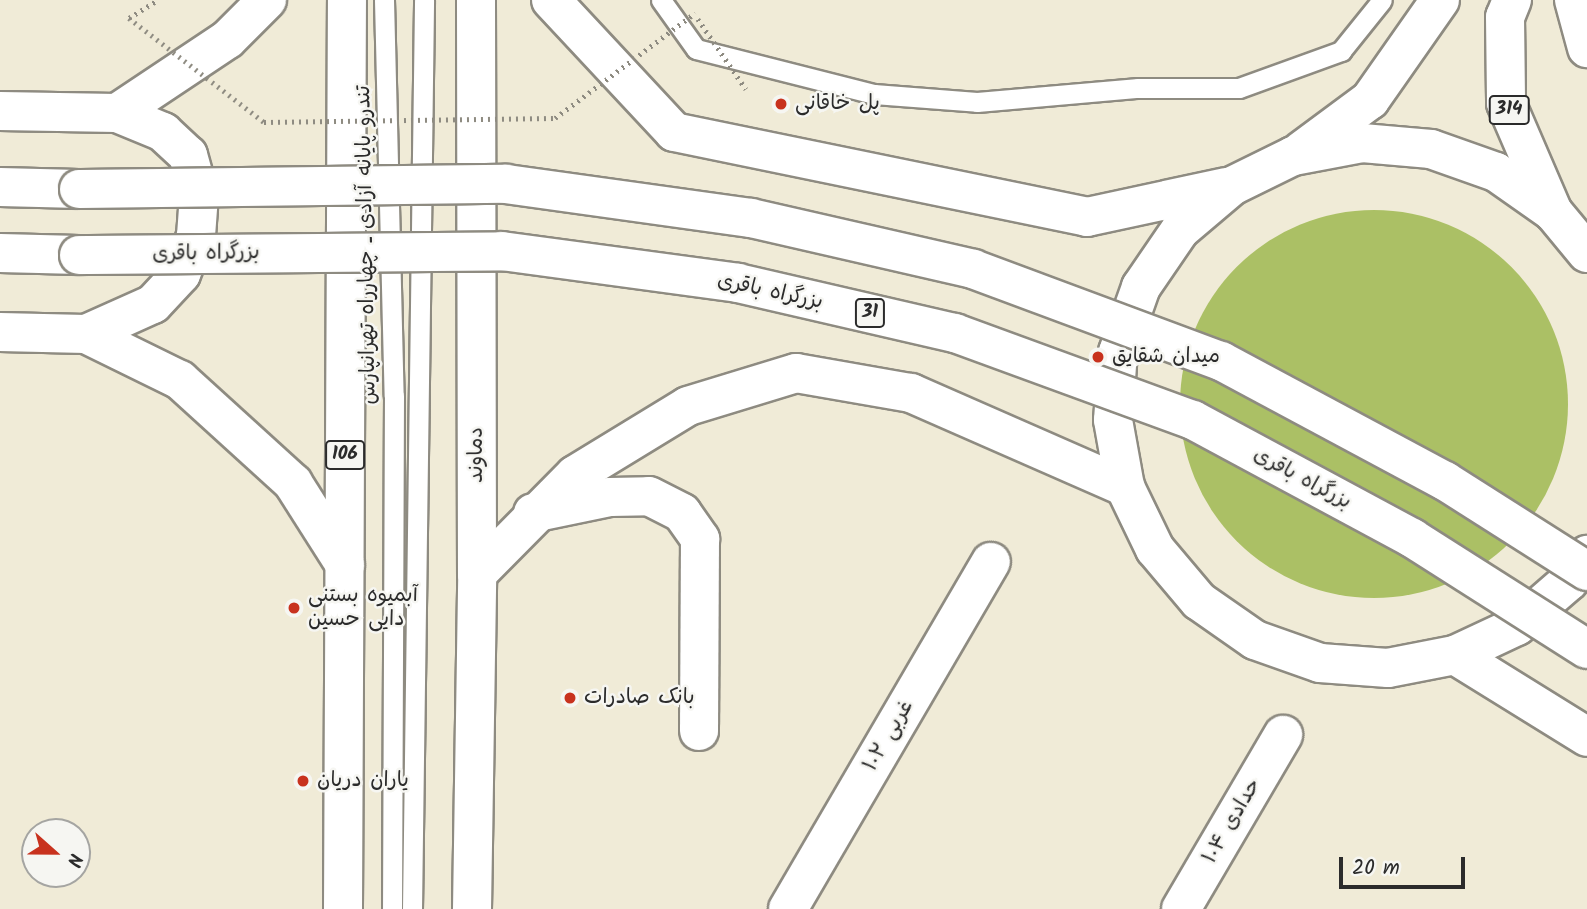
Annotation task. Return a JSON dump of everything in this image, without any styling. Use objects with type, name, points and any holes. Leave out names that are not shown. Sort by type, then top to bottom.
[{"type":"main road","points":[[117,113],[228,39],[267,0]]},
{"type":"main road","name":"106","points":[[343,909],[347,0]]},
{"type":"main road","name":"دماوند","points":[[472,909],[477,574],[476,0]]},
{"type":"main road","points":[[551,0],[674,132],[1087,217],[1232,186]]},
{"type":"main road","points":[[1440,0],[1370,100],[1293,156],[1232,186],[1180,230],[1141,287],[1118,352],[1113,420],[1125,488],[1164,560],[1199,601],[1255,640],[1320,663],[1388,668],[1455,655],[1517,626],[1569,581],[1587,555]]},
{"type":"main road","name":"314","points":[[1512,0],[1506,17],[1506,103],[1553,212]]},
{"type":"main road","points":[[1574,0],[1587,48]]},
{"type":"main road","points":[[0,111],[117,113],[163,132],[188,155],[199,194],[196,236],[181,274],[153,304],[86,334]]},
{"type":"main road","points":[[1293,156],[1362,143],[1431,149],[1496,172],[1553,212],[1587,253]]},
{"type":"main road","points":[[0,187],[79,189],[506,184],[751,218],[973,269],[1221,361],[1445,481],[1587,571]]},
{"type":"main road","name":"بزرگراه باقری","points":[[0,253],[79,255],[502,251],[738,283],[955,333],[1193,420],[1412,538],[1587,649]]},
{"type":"main road","points":[[0,332],[86,334],[180,380],[293,483],[345,565]]},
{"type":"main road","points":[[477,574],[533,513],[575,475],[688,406],[796,373],[911,393],[1125,488]]},
{"type":"main road","points":[[533,513],[610,497],[649,496],[682,513],[700,539],[699,731]]},
{"type":"main road","name":"۱۰۲ غربی","points":[[788,909],[990,562]]},
{"type":"main road","points":[[1455,655],[1587,737]]},
{"type":"main road","name":"حدادی ۱۰۴","points":[[1181,909],[1283,735]]},
{"type":"lane","name":"تندرو پایانه آزادی ـ چهارراه تهرانپارس","points":[[384,0],[394,396],[392,909]]},
{"type":"lane","points":[[412,909],[424,0]]},
{"type":"lane","points":[[662,0],[696,50],[874,94],[976,102],[1138,88],[1239,88],[1341,51],[1382,0]]},
{"type":"path","points":[[158,0],[130,18],[264,122],[555,118],[695,13]]},
{"type":"path","points":[[698,19],[746,89]]},
{"type":"green space","points":[[1374,210],[1412,213],[1448,225],[1482,242],[1511,267],[1536,296],[1553,330],[1565,366],[1568,404],[1565,442],[1553,478],[1536,512],[1511,541],[1482,566],[1448,583],[1412,595],[1374,598],[1336,595],[1300,583],[1266,566],[1237,541],[1212,512],[1195,478],[1183,442],[1180,404],[1183,366],[1195,330],[1212,296],[1237,267],[1266,242],[1300,225],[1336,213]]},
{"type":"place","name":"پل خاقانی","points":[[781,104]]},
{"type":"place","name":"میدان شقایق","points":[[1098,357]]},
{"type":"place","name":"آبمیوه بستنی دایی حسین","points":[[294,608]]},
{"type":"place","name":"بانک صادرات","points":[[570,698]]},
{"type":"place","name":"یاران دریان","points":[[303,781]]}]
